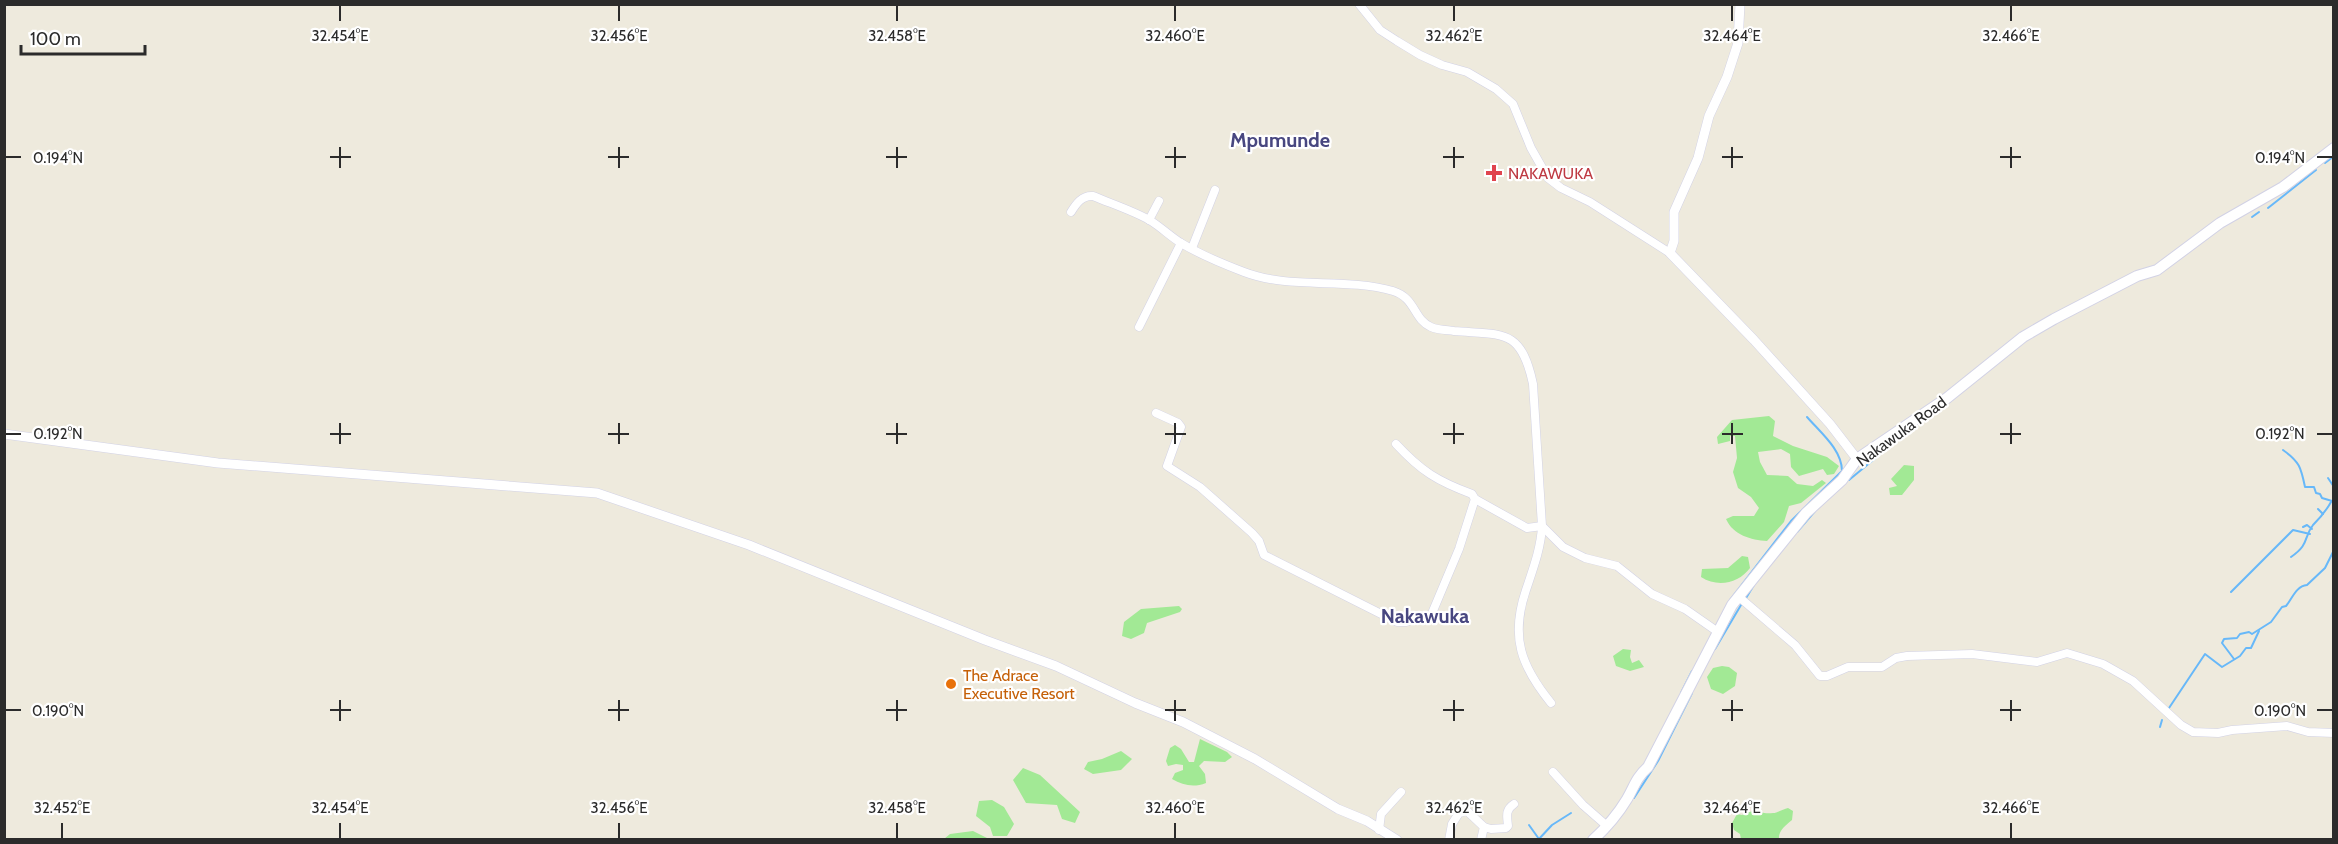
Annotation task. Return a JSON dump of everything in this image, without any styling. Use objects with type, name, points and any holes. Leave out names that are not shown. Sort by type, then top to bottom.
[{"type":"main road","name":"Nakawuka Road","points":[[1593,840],[1607,826],[1626,800],[1636,778],[1648,767],[1738,597],[1806,513],[1842,480],[1857,459],[1947,398],[2023,337],[2137,276],[2157,270],[2220,223],[2283,187],[2334,148]]},
{"type":"street","points":[[1359,4],[1380,30],[1397,41],[1420,55],[1442,65],[1467,72],[1497,88],[1513,104],[1531,148],[1548,178],[1671,253],[1748,333],[1830,424],[1857,459]]},
{"type":"street","points":[[1671,253],[1674,241],[1674,212],[1698,158],[1709,117],[1727,77],[1738,43],[1740,4]]},
{"type":"street","points":[[1192,248],[1215,190]]},
{"type":"street","points":[[1071,212],[1079,201],[1089,195],[1149,220],[1181,243],[1243,272],[1267,279],[1341,283],[1391,291],[1410,301],[1419,318],[1431,327],[1496,333],[1516,342],[1530,368],[1533,384],[1542,526],[1539,547],[1523,602],[1518,642],[1530,674],[1551,703]]},
{"type":"street","points":[[1149,220],[1160,201]]},
{"type":"street","points":[[1139,327],[1181,243]]},
{"type":"street","points":[[1156,413],[1178,423],[1180,427],[1167,466],[1200,487],[1252,533],[1259,541],[1264,555],[1397,622],[1430,618],[1459,549],[1475,500]]},
{"type":"street","points":[[4,435],[218,463],[597,493],[749,544],[1056,666],[1204,732],[1255,759],[1338,809],[1367,821],[1397,840]]},
{"type":"street","points":[[1396,444],[1417,466],[1435,478],[1472,494],[1475,500],[1527,528],[1542,526]]},
{"type":"street","points":[[1542,526],[1563,547],[1585,558],[1617,566],[1652,594],[1685,609],[1718,632]]},
{"type":"street","points":[[1738,597],[1795,645],[1820,676],[1827,676],[1848,667],[1882,667],[1896,658],[1907,656],[1972,654],[2037,662],[2067,653],[2103,664],[2133,681],[2181,725],[2193,732],[2218,733],[2287,726],[2308,732],[2334,733]]},
{"type":"street","points":[[1553,772],[1583,805],[1607,826]]},
{"type":"street","points":[[1379,830],[1381,814],[1401,792]]},
{"type":"street","points":[[1449,840],[1452,824],[1459,813],[1467,811],[1484,827],[1506,828],[1508,808],[1514,804]]},
{"type":"street","points":[[1481,840],[1484,827]]},
{"type":"green space","points":[[1769,416],[1775,421],[1773,436],[1793,446],[1827,457],[1839,466],[1834,474],[1827,475],[1823,469],[1799,476],[1791,467],[1790,454],[1781,449],[1758,452],[1767,475],[1788,476],[1797,484],[1813,486],[1822,480],[1826,483],[1801,503],[1789,506],[1784,522],[1767,541],[1743,536],[1733,529],[1726,519],[1733,516],[1754,516],[1759,508],[1751,497],[1738,488],[1733,472],[1737,458],[1735,436],[1730,436],[1730,441],[1718,444],[1717,437],[1732,420]]},
{"type":"green space","points":[[1904,465],[1914,466],[1914,480],[1902,495],[1890,495],[1889,488],[1897,486],[1891,479]]},
{"type":"green space","points":[[1742,556],[1748,557],[1750,568],[1740,577],[1721,583],[1701,577],[1702,569],[1728,568]]},
{"type":"green space","points":[[1179,606],[1182,609],[1180,612],[1147,623],[1144,633],[1131,639],[1122,636],[1124,622],[1141,609]]},
{"type":"green space","points":[[1623,649],[1631,650],[1632,663],[1639,660],[1644,667],[1630,671],[1616,666],[1613,656]]},
{"type":"green space","points":[[1729,667],[1737,673],[1735,686],[1723,694],[1711,689],[1707,677],[1713,668]]},
{"type":"green space","points":[[1200,739],[1227,752],[1232,757],[1225,762],[1204,761],[1199,766],[1205,774],[1206,783],[1188,785],[1172,779],[1175,773],[1183,770],[1183,765],[1168,766],[1166,761],[1170,748],[1175,745],[1181,749],[1189,762],[1194,762]]},
{"type":"green space","points":[[1121,751],[1132,759],[1121,770],[1093,774],[1084,769],[1088,762]]},
{"type":"green space","points":[[1023,768],[1040,775],[1080,812],[1075,823],[1062,819],[1057,805],[1026,803],[1013,780]]},
{"type":"green space","points":[[992,800],[1004,807],[1014,824],[1007,836],[993,836],[990,827],[976,816],[979,801]]},
{"type":"green space","points":[[1788,808],[1793,811],[1792,820],[1781,831],[1779,839],[1741,839],[1740,834],[1734,830],[1732,823],[1737,814],[1742,815],[1755,811],[1775,813]]},
{"type":"green space","points":[[973,831],[989,839],[944,839],[950,834]]},
{"type":"waterway","points":[[2325,163],[2334,156]]},
{"type":"waterway","points":[[2268,208],[2316,170]]},
{"type":"waterway","points":[[2252,217],[2259,212]]},
{"type":"waterway","points":[[1730,600],[1791,521],[1842,471],[1835,449],[1807,417]]},
{"type":"waterway","points":[[2283,450],[2299,466],[2305,487],[2314,487],[2316,493],[2322,498],[2332,501]]},
{"type":"waterway","points":[[1849,480],[1884,451]]},
{"type":"waterway","points":[[2328,478],[2334,487]]},
{"type":"waterway","points":[[2291,557],[2304,545],[2313,525],[2331,502]]},
{"type":"waterway","points":[[2318,509],[2323,514]]},
{"type":"waterway","points":[[1797,532],[1815,511]]},
{"type":"waterway","points":[[2303,527],[2307,525],[2312,529]]},
{"type":"waterway","points":[[2231,592],[2293,530],[2310,534]]},
{"type":"waterway","points":[[2234,659],[2222,643],[2224,639],[2237,638],[2240,634],[2249,632],[2252,634],[2271,622],[2297,590],[2307,585],[2325,568],[2334,550]]},
{"type":"waterway","points":[[1746,598],[1754,585]]},
{"type":"waterway","points":[[1715,649],[1741,605]]},
{"type":"waterway","points":[[2167,711],[2205,654],[2222,667],[2240,656],[2246,648],[2251,648],[2259,631]]},
{"type":"waterway","points":[[1681,693],[1692,671]]},
{"type":"waterway","points":[[1634,798],[1658,761],[1692,693]]},
{"type":"waterway","points":[[2160,727],[2162,720]]},
{"type":"waterway","points":[[1538,840],[1552,825],[1571,813]]},
{"type":"waterway","points":[[1529,825],[1539,839]]},
{"type":"place","name":"NAKAWUKA","points":[[1494,173]]},
{"type":"place","name":"The Adrace Executive Resort","points":[[951,684]]},
{"type":"district","name":"Mpumunde","points":[[1280,140]]},
{"type":"district","name":"Nakawuka","points":[[1425,616]]}]
